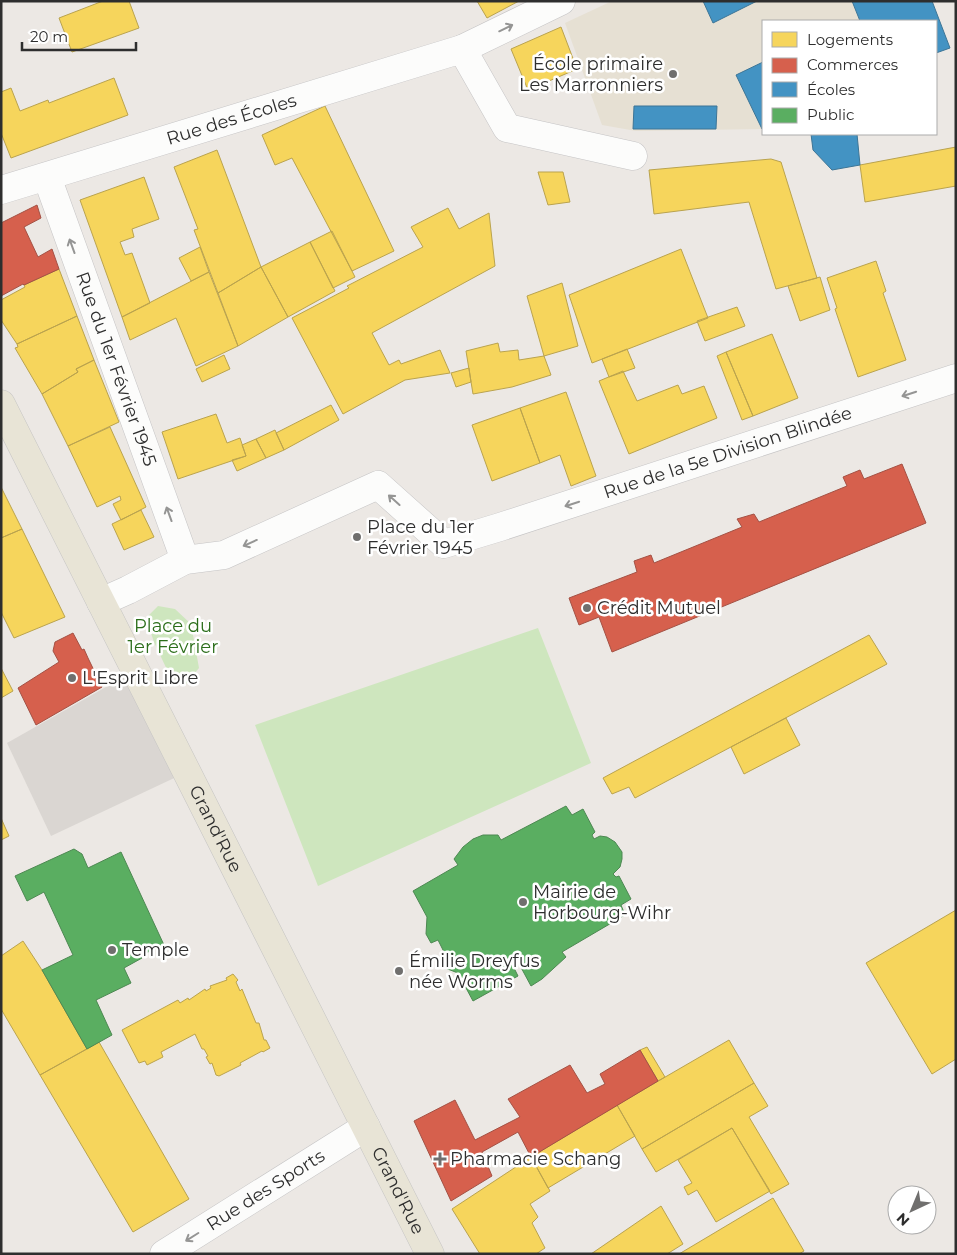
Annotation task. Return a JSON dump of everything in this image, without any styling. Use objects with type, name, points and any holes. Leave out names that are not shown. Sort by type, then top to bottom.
[{"type":"main road","name":"Grand'Rue","points":[[1,404],[430,1254]]},
{"type":"street","name":"Rue des Écoles","points":[[1,190],[462,49],[562,1]]},
{"type":"street","points":[[462,49],[507,128],[633,156]]},
{"type":"street","name":"Rue du 1er Février 1945","points":[[47,177],[185,560]]},
{"type":"street","name":"Rue de la 5e Division Blindée","points":[[185,560],[224,555],[378,485],[444,544],[956,378]]},
{"type":"street","points":[[101,602],[185,560]]},
{"type":"street","name":"Rue des Sports","points":[[164,1254],[366,1127]]},
{"type":"shaded area","name":"École primaire Les Marronniers","points":[[612,1],[852,1],[860,20],[762,20],[762,129],[636,131],[602,125],[565,23]]},
{"type":"shaded area","points":[[136,670],[187,772],[51,836],[7,743]]},
{"type":"green space","name":"Place du 1er Février","points":[[158,606],[175,609],[191,624],[199,668],[185,685],[169,674],[154,642],[146,618]]},
{"type":"green space","points":[[538,628],[591,763],[318,886],[255,725]]},
{"type":"building: Logements","points":[[103,1],[129,1],[139,28],[72,52],[59,18]]},
{"type":"building: Logements","points":[[477,1],[519,1],[487,18]]},
{"type":"building: Logements","points":[[561,27],[577,69],[528,90],[511,49]]},
{"type":"building: Logements","points":[[114,78],[128,115],[11,158],[1,133],[1,92],[11,88],[20,111],[48,100],[49,103]]},
{"type":"building: Logements","points":[[325,106],[394,251],[352,271],[292,158],[275,165],[262,135]]},
{"type":"building: Logements","points":[[956,147],[956,186],[865,202],[860,165]]},
{"type":"building: Logements","points":[[217,150],[261,267],[218,293],[194,230],[198,229],[174,167]]},
{"type":"building: Logements","points":[[771,159],[781,162],[817,278],[776,289],[749,202],[654,214],[649,170]]},
{"type":"building: Logements","points":[[538,172],[563,172],[570,202],[548,205]]},
{"type":"building: Logements","points":[[144,177],[159,219],[132,229],[134,237],[120,242],[125,255],[132,253],[150,303],[122,317],[80,200]]},
{"type":"building: Logements","points":[[448,208],[459,229],[489,213],[495,266],[372,333],[389,365],[399,360],[401,364],[440,350],[450,373],[405,380],[343,414],[292,318],[349,288],[347,286],[423,247],[411,227]]},
{"type":"building: Logements","points":[[332,231],[355,277],[333,288],[310,242]]},
{"type":"building: Logements","points":[[310,242],[335,291],[288,317],[261,267]]},
{"type":"building: Logements","points":[[200,247],[209,272],[191,281],[179,258]]},
{"type":"building: Logements","points":[[681,249],[708,318],[592,363],[569,295]]},
{"type":"building: Logements","points":[[876,261],[886,291],[883,293],[906,360],[858,377],[835,309],[837,308],[827,278]]},
{"type":"building: Logements","points":[[261,267],[288,317],[238,346],[218,293]]},
{"type":"building: Logements","points":[[59,269],[77,316],[17,344],[1,320],[1,300],[25,287],[24,285]]},
{"type":"building: Logements","points":[[209,272],[238,346],[196,366],[176,318],[130,340],[122,317]]},
{"type":"building: Logements","points":[[820,277],[830,310],[800,321],[788,286]]},
{"type":"building: Logements","points":[[562,283],[578,346],[544,356],[527,296]]},
{"type":"building: Logements","points":[[737,307],[745,326],[705,341],[697,321]]},
{"type":"building: Logements","points":[[77,316],[94,360],[76,369],[78,372],[42,394],[15,348],[18,347],[17,344]]},
{"type":"building: Logements","points":[[772,334],[798,398],[753,416],[726,352]]},
{"type":"building: Logements","points":[[498,343],[500,352],[518,350],[519,360],[544,356],[551,375],[512,387],[473,394],[466,351]]},
{"type":"building: Logements","points":[[627,349],[635,368],[609,377],[602,359]]},
{"type":"building: Logements","points":[[726,352],[753,416],[742,420],[717,356]]},
{"type":"building: Logements","points":[[224,355],[230,369],[202,382],[196,369]]},
{"type":"building: Logements","points":[[94,360],[119,422],[68,446],[42,394],[78,372],[76,369]]},
{"type":"building: Logements","points":[[469,368],[471,382],[456,387],[451,373]]},
{"type":"building: Logements","points":[[623,371],[637,401],[678,385],[682,394],[704,386],[717,418],[629,454],[599,381]]},
{"type":"building: Logements","points":[[566,392],[596,476],[571,486],[560,455],[540,463],[520,408]]},
{"type":"building: Logements","points":[[331,405],[339,420],[284,450],[276,433]]},
{"type":"building: Logements","points":[[520,408],[540,463],[492,481],[472,425]]},
{"type":"building: Logements","points":[[216,414],[227,443],[240,438],[246,456],[178,479],[162,432]]},
{"type":"building: Logements","points":[[110,427],[146,507],[121,520],[113,504],[121,500],[120,496],[97,507],[68,446]]},
{"type":"building: Logements","points":[[275,430],[284,450],[266,458],[256,439]]},
{"type":"building: Logements","points":[[256,439],[266,458],[237,471],[232,460],[246,456],[242,445]]},
{"type":"building: Logements","points":[[1,487],[22,529],[1,538]]},
{"type":"building: Logements","points":[[141,510],[154,537],[124,550],[112,524]]},
{"type":"building: Logements","points":[[22,529],[65,617],[14,638],[1,612],[1,538]]},
{"type":"building: Logements","points":[[869,635],[887,664],[635,798],[629,787],[612,794],[603,778]]},
{"type":"building: Logements","points":[[1,668],[13,691],[1,698]]},
{"type":"building: Logements","points":[[786,718],[800,745],[744,774],[731,747]]},
{"type":"building: Logements","points":[[1,818],[9,836],[1,840]]},
{"type":"building: Logements","points":[[956,910],[956,1059],[932,1074],[866,963]]},
{"type":"building: Logements","points":[[23,941],[42,970],[87,1049],[40,1075],[1,1009],[1,956]]},
{"type":"building: Logements","points":[[233,974],[238,980],[236,982],[240,991],[242,989],[256,1023],[259,1023],[264,1040],[266,1040],[270,1048],[219,1076],[216,1075],[212,1063],[210,1064],[206,1057],[208,1056],[204,1049],[202,1049],[195,1034],[161,1052],[163,1057],[147,1065],[145,1061],[139,1063],[122,1030],[178,1000],[180,1003],[188,998],[189,1000],[205,989],[206,991],[211,988],[210,986],[227,980],[226,978]]},
{"type":"building: Logements","points":[[729,1040],[754,1083],[642,1149],[617,1105]]},
{"type":"building: Logements","points":[[99,1042],[189,1199],[133,1232],[40,1075]]},
{"type":"building: Logements","points":[[647,1047],[665,1077],[658,1081],[640,1050]]},
{"type":"building: Logements","points":[[754,1083],[768,1106],[749,1117],[789,1184],[771,1194],[732,1128],[656,1172],[642,1149]]},
{"type":"building: Logements","points":[[617,1105],[635,1136],[548,1188],[531,1157]]},
{"type":"building: Logements","points":[[732,1128],[770,1191],[716,1222],[697,1190],[688,1195],[684,1187],[692,1183],[678,1160]]},
{"type":"building: Logements","points":[[531,1157],[550,1191],[530,1204],[538,1217],[532,1223],[545,1248],[536,1254],[480,1254],[452,1209]]},
{"type":"building: Logements","points":[[773,1198],[804,1251],[799,1254],[679,1254]]},
{"type":"building: Logements","points":[[661,1206],[683,1244],[667,1254],[591,1254]]},
{"type":"building: Commerces","points":[[37,205],[41,218],[24,227],[38,257],[52,249],[59,269],[23,284],[1,296],[1,223]]},
{"type":"building: Commerces","points":[[902,464],[926,523],[612,652],[599,617],[579,625],[569,598],[637,572],[634,561],[651,555],[654,563],[742,527],[737,519],[754,514],[759,522],[847,486],[843,477],[860,470],[864,479]]},
{"type":"building: Commerces","points":[[73,633],[82,650],[84,649],[102,687],[36,725],[18,688],[59,662],[53,651],[55,642]]},
{"type":"building: Commerces","points":[[640,1050],[658,1081],[531,1157],[518,1132],[482,1152],[492,1176],[451,1201],[414,1121],[455,1100],[475,1140],[520,1117],[508,1099],[570,1065],[587,1093],[605,1084],[600,1074]]},
{"type":"building: Écoles","points":[[703,1],[757,1],[713,23]]},
{"type":"building: Écoles","points":[[852,1],[932,1],[950,48],[937,53],[937,20],[860,20]]},
{"type":"building: Écoles","points":[[762,62],[762,129],[736,75]]},
{"type":"building: Écoles","points":[[634,106],[717,106],[716,129],[633,129]]},
{"type":"building: Écoles","points":[[811,135],[857,135],[860,165],[832,170],[813,150]]},
{"type":"building: Public","name":"Mairie de Horbourg-Wihr","points":[[566,806],[572,815],[583,809],[595,832],[592,835],[594,839],[600,836],[607,837],[615,842],[622,852],[620,867],[613,874],[616,877],[619,876],[631,899],[621,905],[625,915],[562,952],[566,957],[542,979],[531,986],[517,960],[512,964],[518,976],[473,1001],[458,973],[445,968],[438,961],[446,956],[438,940],[431,943],[426,934],[427,917],[413,891],[458,865],[454,859],[463,847],[473,839],[483,835],[498,835],[501,840]]},
{"type":"building: Public","name":"Temple","points":[[74,849],[82,854],[88,868],[121,852],[164,945],[141,955],[142,958],[124,968],[131,983],[96,1000],[112,1035],[87,1049],[42,970],[73,955],[44,892],[27,901],[15,876]]},
{"type":"place","name":"École primaire Les Marronniers","points":[[673,74]]},
{"type":"place","name":"Place du 1er Février 1945","points":[[357,537]]},
{"type":"place","name":"Crédit Mutuel","points":[[587,608]]},
{"type":"place","name":"L'Esprit Libre","points":[[72,678]]},
{"type":"place","name":"Mairie de Horbourg-Wihr","points":[[523,902]]},
{"type":"place","name":"Temple","points":[[112,950]]},
{"type":"place","name":"Émilie Dreyfus née Worms","points":[[399,971]]},
{"type":"place","name":"Pharmacie Schang","points":[[440,1159]]}]
